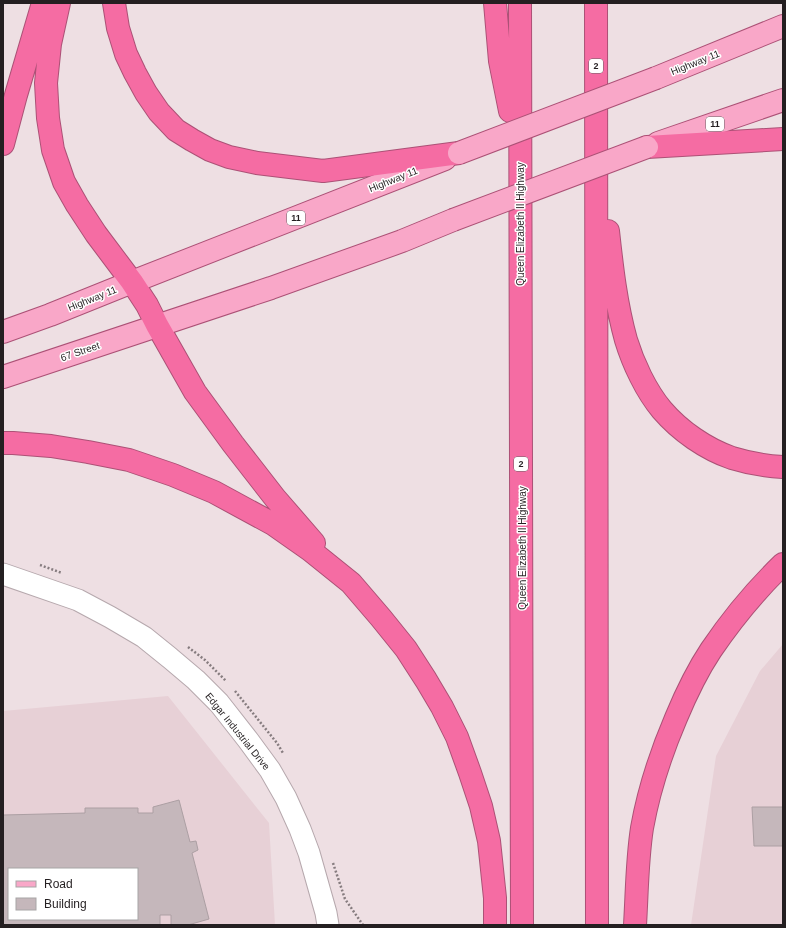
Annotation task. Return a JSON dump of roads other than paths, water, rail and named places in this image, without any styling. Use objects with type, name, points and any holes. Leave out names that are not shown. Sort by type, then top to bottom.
[{"type":"highway","points":[[3,144],[43,3]]},
{"type":"highway","points":[[59,3],[50,44],[46,83],[48,118],[53,150],[64,182],[76,205],[147,305],[195,392],[275,498],[381,618],[406,649],[442,707],[457,737],[481,806],[489,841],[495,898],[495,925]]},
{"type":"highway","points":[[114,3],[118,28],[126,54],[146,93],[176,130],[210,150],[229,157],[257,163],[323,171],[459,153]]},
{"type":"highway","points":[[495,3],[500,61],[520,160]]},
{"type":"highway","name":"Queen Elizabeth II Highway","points":[[520,3],[522,925]]},
{"type":"highway","name":"2","points":[[596,3],[597,925]]},
{"type":"highway","points":[[596,130],[612,264],[619,309],[626,341],[643,380],[662,410],[677,425],[710,448],[732,458],[752,463],[783,467]]},
{"type":"highway","points":[[647,147],[783,139]]},
{"type":"highway","points":[[3,443],[51,446],[88,452],[129,460],[173,475],[214,492],[273,524],[310,550],[350,583]]},
{"type":"highway","points":[[635,925],[642,828],[653,778],[663,748],[684,699],[711,650],[753,595],[783,564]]},
{"type":"main road","name":"Highway 11","points":[[3,332],[50,315],[459,153],[656,78],[783,26]]},
{"type":"main road","name":"11","points":[[158,325],[271,288],[402,241],[453,220],[647,147],[783,100]]},
{"type":"main road","name":"67 Street","points":[[3,377],[158,325]]},
{"type":"street","name":"Edgar Industrial Drive","points":[[3,574],[78,600],[110,616],[144,637],[196,680],[219,703],[270,770],[286,798],[309,853],[328,925]]}]
